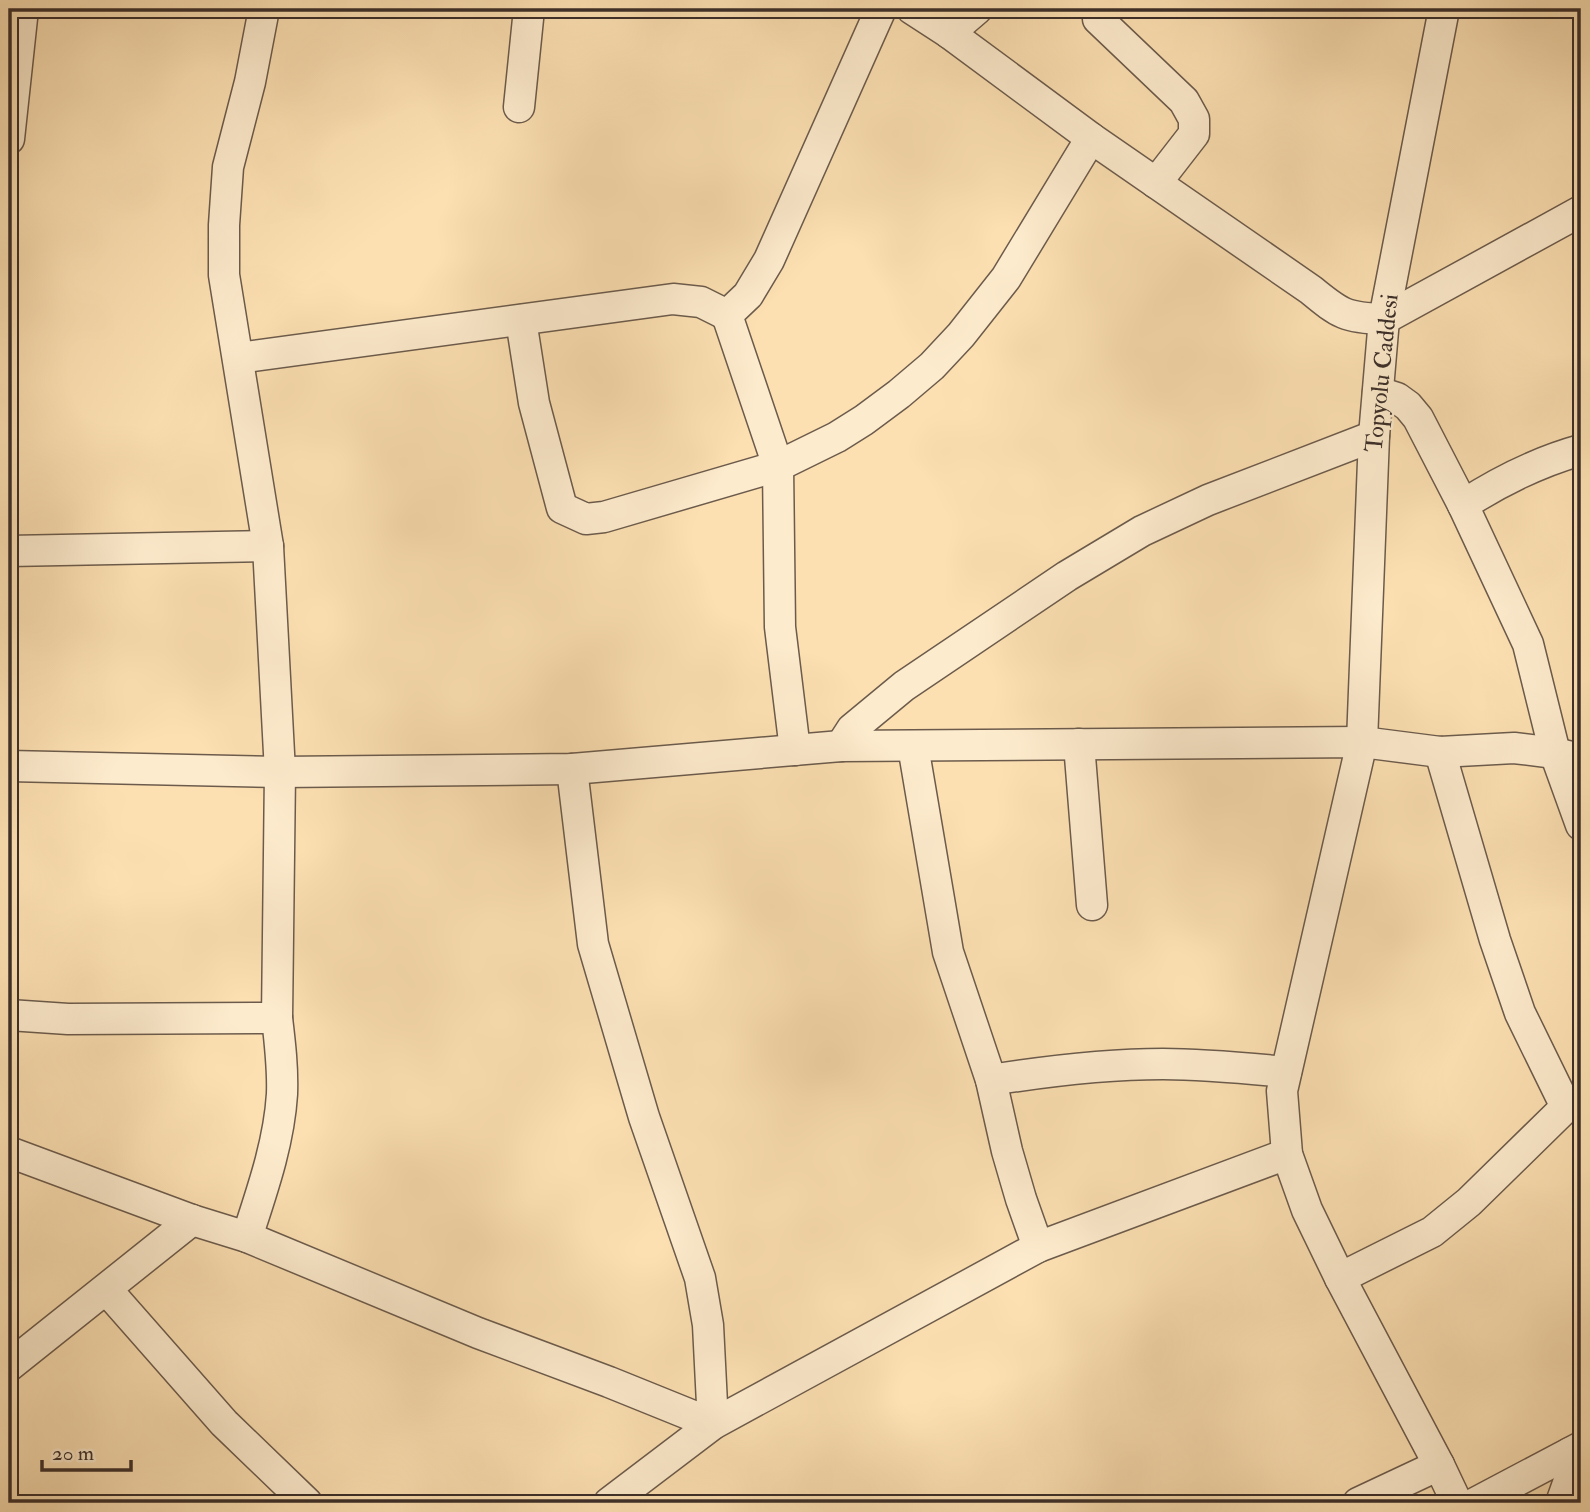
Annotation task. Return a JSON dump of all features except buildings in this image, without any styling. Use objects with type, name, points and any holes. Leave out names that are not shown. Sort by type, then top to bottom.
[{"type":"street","points":[[9,139],[23,9]]},
{"type":"street","points":[[247,1237],[268,1171],[282,1094],[276,1018],[280,772],[268,546],[224,275],[224,225],[228,167],[250,82],[264,9]]},
{"type":"street","points":[[519,107],[529,9]]},
{"type":"street","points":[[727,315],[748,295],[769,260],[881,9]]},
{"type":"street","points":[[912,9],[1336,310],[1357,318],[1384,319],[1581,211]]},
{"type":"street","points":[[949,33],[977,9]]},
{"type":"street","name":"Topyolu Caddesi","points":[[1444,9],[1384,319],[1374,436],[1362,742],[1282,1091],[1287,1154],[1307,1210],[1457,1503]]},
{"type":"street","points":[[1098,19],[1184,101],[1194,119],[1194,134],[1156,183]]},
{"type":"street","points":[[521,320],[534,403],[562,508],[586,519],[604,517],[778,466],[837,437],[864,420],[899,394],[961,335],[1006,278],[1091,138]]},
{"type":"street","points":[[238,358],[673,299],[701,302],[727,315],[778,466],[780,627],[795,750]]},
{"type":"street","points":[[1378,392],[1397,398],[1419,418],[1463,505],[1528,644],[1568,756],[1581,825]]},
{"type":"street","points":[[841,746],[852,729],[904,687],[1067,576],[1142,531],[1208,500],[1374,436]]},
{"type":"street","points":[[1463,505],[1496,484],[1531,467],[1581,450]]},
{"type":"street","points":[[9,551],[268,546]]},
{"type":"street","points":[[9,766],[280,772],[572,769],[841,746],[1362,742],[1440,751],[1514,748],[1568,756]]},
{"type":"street","points":[[1079,744],[1092,905]]},
{"type":"street","points":[[913,746],[948,953],[991,1080],[1007,1151],[1038,1247]]},
{"type":"street","points":[[1340,1278],[1432,1232],[1469,1202],[1574,1103],[1520,1013],[1494,940],[1440,751]]},
{"type":"street","points":[[572,769],[593,944],[644,1118],[699,1279],[708,1325],[713,1424]]},
{"type":"street","points":[[9,1015],[68,1018],[276,1018]]},
{"type":"street","points":[[991,1080],[1048,1071],[1141,1065],[1225,1066],[1286,1072]]},
{"type":"street","points":[[9,1152],[192,1220],[247,1237],[478,1333],[713,1424]]},
{"type":"street","points":[[609,1503],[713,1424],[1038,1247],[1287,1154]]},
{"type":"street","points":[[9,1366],[192,1220]]},
{"type":"street","points":[[107,1290],[224,1423],[307,1503]]},
{"type":"street","points":[[1475,1503],[1576,1450]]},
{"type":"street","points":[[1561,1503],[1572,1472],[1576,1450]]},
{"type":"street","points":[[1358,1503],[1439,1465]]}]
